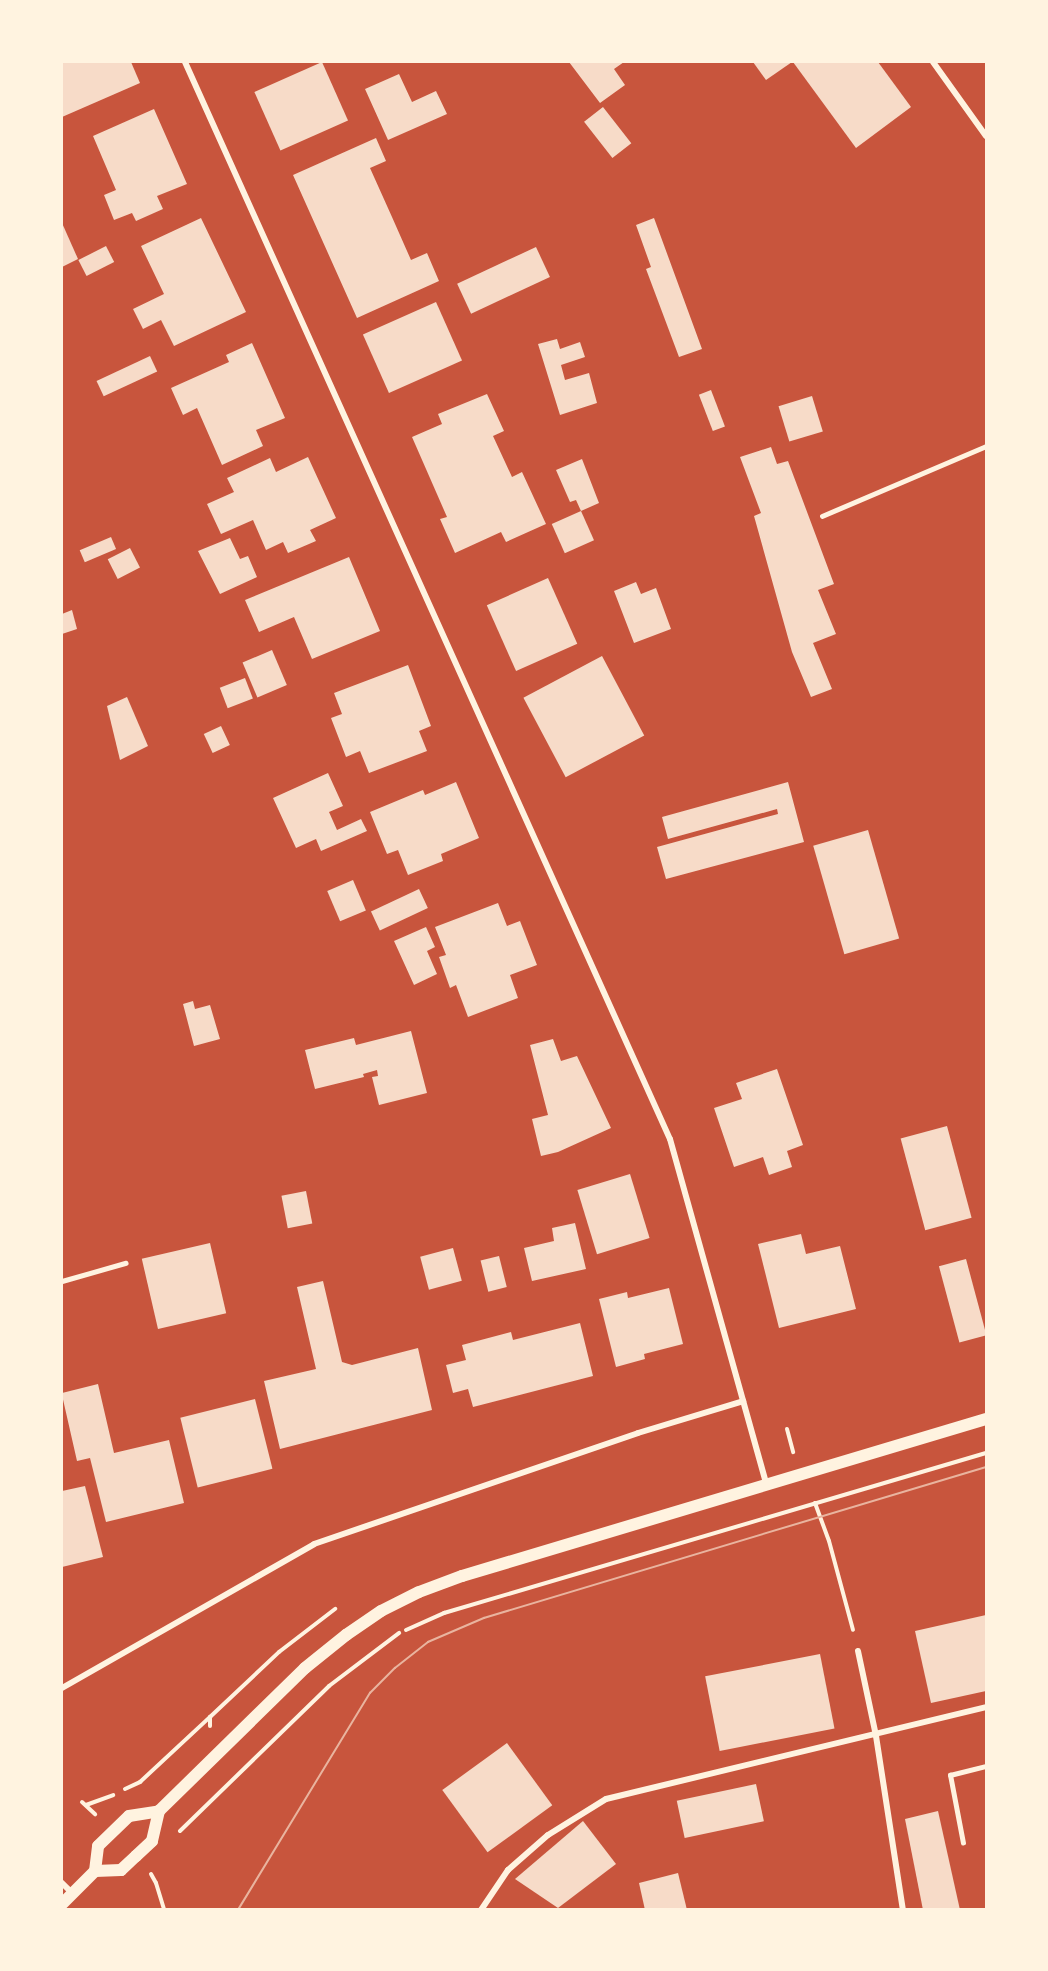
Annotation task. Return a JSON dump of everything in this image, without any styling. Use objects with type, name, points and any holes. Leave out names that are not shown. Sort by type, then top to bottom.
[{"type":"main road","points":[[95,1871],[121,1870],[152,1841],[159,1811],[305,1668],[346,1635],[381,1611],[419,1592],[462,1576],[766,1483],[987,1419]]},
{"type":"main road","points":[[62,1904],[95,1871],[98,1846],[129,1816],[159,1811]]},
{"type":"street","points":[[184,62],[670,1139],[766,1483]]},
{"type":"street","points":[[933,62],[987,136]]},
{"type":"street","points":[[62,1688],[314,1544],[638,1433],[743,1401]]},
{"type":"street","points":[[858,1651],[876,1736],[903,1910]]},
{"type":"street","points":[[481,1910],[508,1870],[548,1835],[606,1799],[876,1736],[987,1707]]},
{"type":"street","points":[[62,1883],[72,1893]]},
{"type":"lane","points":[[822,516],[987,446]]},
{"type":"lane","points":[[62,1281],[125,1263]]},
{"type":"lane","points":[[963,1843],[950,1775],[987,1766]]},
{"type":"path","points":[[176,1836],[329,1686],[398,1633],[444,1613],[987,1453]]},
{"type":"path","points":[[825,1533],[858,1651]]},
{"type":"path","points":[[82,1802],[86,1805],[140,1782],[210,1717]]},
{"type":"path","points":[[146,1866],[156,1883],[164,1910]]},
{"type":"building","points":[[62,62],[131,62],[140,83],[62,117]]},
{"type":"building","points":[[322,62],[348,120],[280,151],[254,92]]},
{"type":"building","points":[[569,62],[624,62],[614,69],[625,85],[600,103]]},
{"type":"building","points":[[753,62],[792,62],[766,80]]},
{"type":"building","points":[[793,62],[878,62],[911,107],[856,148]]},
{"type":"building","points":[[399,74],[412,102],[436,91],[447,114],[388,140],[365,89]]},
{"type":"building","points":[[603,107],[631,143],[612,158],[584,122]]},
{"type":"building","points":[[154,109],[187,184],[157,196],[163,209],[136,221],[132,213],[114,220],[104,195],[116,190],[93,136]]},
{"type":"building","points":[[376,138],[386,161],[370,168],[411,260],[427,253],[439,281],[357,318],[293,175]]},
{"type":"building","points":[[201,218],[246,312],[174,346],[161,320],[143,329],[133,309],[164,294],[141,246]]},
{"type":"building","points":[[654,218],[702,349],[679,357],[646,269],[651,267],[636,225]]},
{"type":"building","points":[[62,223],[78,259],[62,267]]},
{"type":"building","points":[[106,246],[114,262],[87,276],[78,260]]},
{"type":"building","points":[[536,247],[550,277],[471,314],[457,284]]},
{"type":"building","points":[[436,302],[462,360],[389,393],[363,335]]},
{"type":"building","points":[[557,339],[560,349],[580,342],[585,357],[561,365],[565,380],[589,373],[597,403],[560,415],[538,344]]},
{"type":"building","points":[[252,343],[285,418],[256,430],[263,446],[222,465],[197,408],[183,415],[171,388],[229,362],[226,355]]},
{"type":"building","points":[[150,356],[157,371],[104,396],[97,381]]},
{"type":"building","points":[[711,390],[725,426],[713,431],[699,395]]},
{"type":"building","points":[[487,394],[504,431],[493,436],[512,477],[522,472],[546,524],[506,542],[501,532],[455,553],[440,519],[447,517],[412,437],[442,424],[438,414]]},
{"type":"building","points":[[812,396],[823,431],[789,442],[779,406]]},
{"type":"building","points":[[771,447],[777,464],[788,461],[834,584],[818,590],[836,634],[813,643],[832,689],[811,697],[792,652],[754,516],[761,513],[740,457]]},
{"type":"building","points":[[308,457],[336,518],[310,530],[316,541],[288,553],[283,542],[266,550],[253,520],[221,534],[207,504],[234,492],[227,478],[270,458],[276,472]]},
{"type":"building","points":[[582,459],[599,503],[581,511],[576,500],[570,502],[556,470]]},
{"type":"building","points":[[581,511],[594,540],[565,553],[552,524]]},
{"type":"building","points":[[111,537],[116,549],[85,562],[80,550]]},
{"type":"building","points":[[230,538],[240,559],[248,556],[257,577],[220,594],[198,551]]},
{"type":"building","points":[[130,548],[140,568],[118,579],[108,559]]},
{"type":"building","points":[[349,557],[380,631],[312,659],[294,617],[259,632],[245,600]]},
{"type":"building","points":[[548,578],[577,644],[516,671],[487,605]]},
{"type":"building","points":[[636,582],[641,594],[656,588],[671,629],[634,643],[614,591]]},
{"type":"building","points":[[72,610],[77,629],[62,634],[62,614]]},
{"type":"building","points":[[272,650],[287,685],[257,697],[243,663]]},
{"type":"building","points":[[602,656],[644,735],[566,777],[523,698]]},
{"type":"building","points":[[408,665],[431,726],[419,731],[427,751],[369,773],[360,751],[346,757],[331,718],[342,714],[334,693]]},
{"type":"building","points":[[245,678],[253,699],[228,708],[220,688]]},
{"type":"building","points":[[127,697],[148,746],[120,760],[107,706]]},
{"type":"building","points":[[221,726],[230,745],[213,753],[204,734]]},
{"type":"building","points":[[328,773],[343,806],[329,812],[337,830],[361,819],[367,831],[321,851],[316,839],[296,848],[273,798]]},
{"type":"building","points":[[456,782],[479,838],[441,854],[443,861],[408,875],[398,850],[387,854],[370,812],[423,790],[425,795]]},
{"type":"building","points":[[788,782],[804,842],[666,879],[657,847],[778,814],[777,809],[668,839],[662,817]]},
{"type":"building","points":[[868,830],[899,939],[844,954],[813,846]]},
{"type":"building","points":[[353,880],[366,910],[340,921],[327,891]]},
{"type":"building","points":[[419,889],[428,908],[380,930],[371,911]]},
{"type":"building","points":[[498,903],[507,926],[520,921],[537,965],[510,975],[518,998],[468,1017],[456,985],[450,988],[439,957],[446,955],[435,927]]},
{"type":"building","points":[[426,927],[435,947],[427,951],[437,974],[414,985],[394,941]]},
{"type":"building","points":[[193,1001],[195,1009],[210,1005],[220,1039],[194,1046],[183,1004]]},
{"type":"building","points":[[411,1031],[427,1093],[379,1105],[372,1077],[378,1076],[377,1070],[363,1074],[364,1077],[315,1089],[305,1050],[354,1038],[356,1045]]},
{"type":"building","points":[[553,1039],[561,1061],[577,1056],[611,1128],[558,1152],[541,1156],[532,1119],[548,1115],[530,1045]]},
{"type":"building","points":[[777,1069],[803,1145],[787,1151],[792,1167],[769,1175],[763,1157],[734,1167],[714,1108],[742,1099],[736,1083]]},
{"type":"building","points":[[947,1126],[972,1218],[925,1230],[901,1138]]},
{"type":"building","points":[[630,1174],[650,1238],[597,1254],[577,1190]]},
{"type":"building","points":[[306,1191],[312,1223],[288,1228],[281,1196]]},
{"type":"building","points":[[575,1223],[586,1269],[532,1281],[524,1248],[554,1241],[552,1228]]},
{"type":"building","points":[[801,1234],[806,1254],[840,1246],[856,1309],[779,1328],[758,1244]]},
{"type":"building","points":[[210,1243],[226,1313],[158,1329],[142,1259]]},
{"type":"building","points":[[453,1248],[462,1281],[429,1290],[420,1257]]},
{"type":"building","points":[[499,1256],[507,1287],[488,1292],[481,1261]]},
{"type":"building","points":[[966,1259],[986,1335],[959,1343],[939,1266]]},
{"type":"building","points":[[323,1281],[342,1362],[352,1365],[418,1348],[432,1410],[280,1449],[264,1381],[316,1369],[297,1287]]},
{"type":"building","points":[[669,1288],[683,1344],[644,1354],[645,1359],[616,1367],[599,1299],[627,1292],[628,1298]]},
{"type":"building","points":[[580,1323],[593,1376],[473,1407],[468,1389],[453,1393],[446,1365],[466,1360],[462,1345],[511,1332],[513,1340]]},
{"type":"building","points":[[98,1384],[114,1453],[169,1440],[184,1503],[106,1522],[90,1458],[77,1461],[62,1395],[62,1393]]},
{"type":"building","points":[[255,1399],[272,1469],[198,1487],[180,1418]]},
{"type":"building","points":[[85,1486],[103,1557],[62,1567],[62,1491]]},
{"type":"building","points":[[986,1615],[986,1691],[931,1703],[915,1631]]},
{"type":"building","points":[[820,1654],[835,1729],[720,1751],[705,1676]]},
{"type":"building","points":[[507,1743],[552,1805],[488,1852],[442,1790]]},
{"type":"building","points":[[756,1784],[764,1821],[685,1838],[677,1801]]},
{"type":"building","points":[[938,1811],[960,1910],[923,1910],[905,1819]]},
{"type":"building","points":[[583,1821],[616,1864],[558,1908],[515,1879]]},
{"type":"building","points":[[678,1873],[687,1910],[645,1910],[639,1883]]},
{"type":"tram line","points":[[238,1910],[370,1693],[395,1668],[428,1642],[484,1618],[986,1467]]}]
